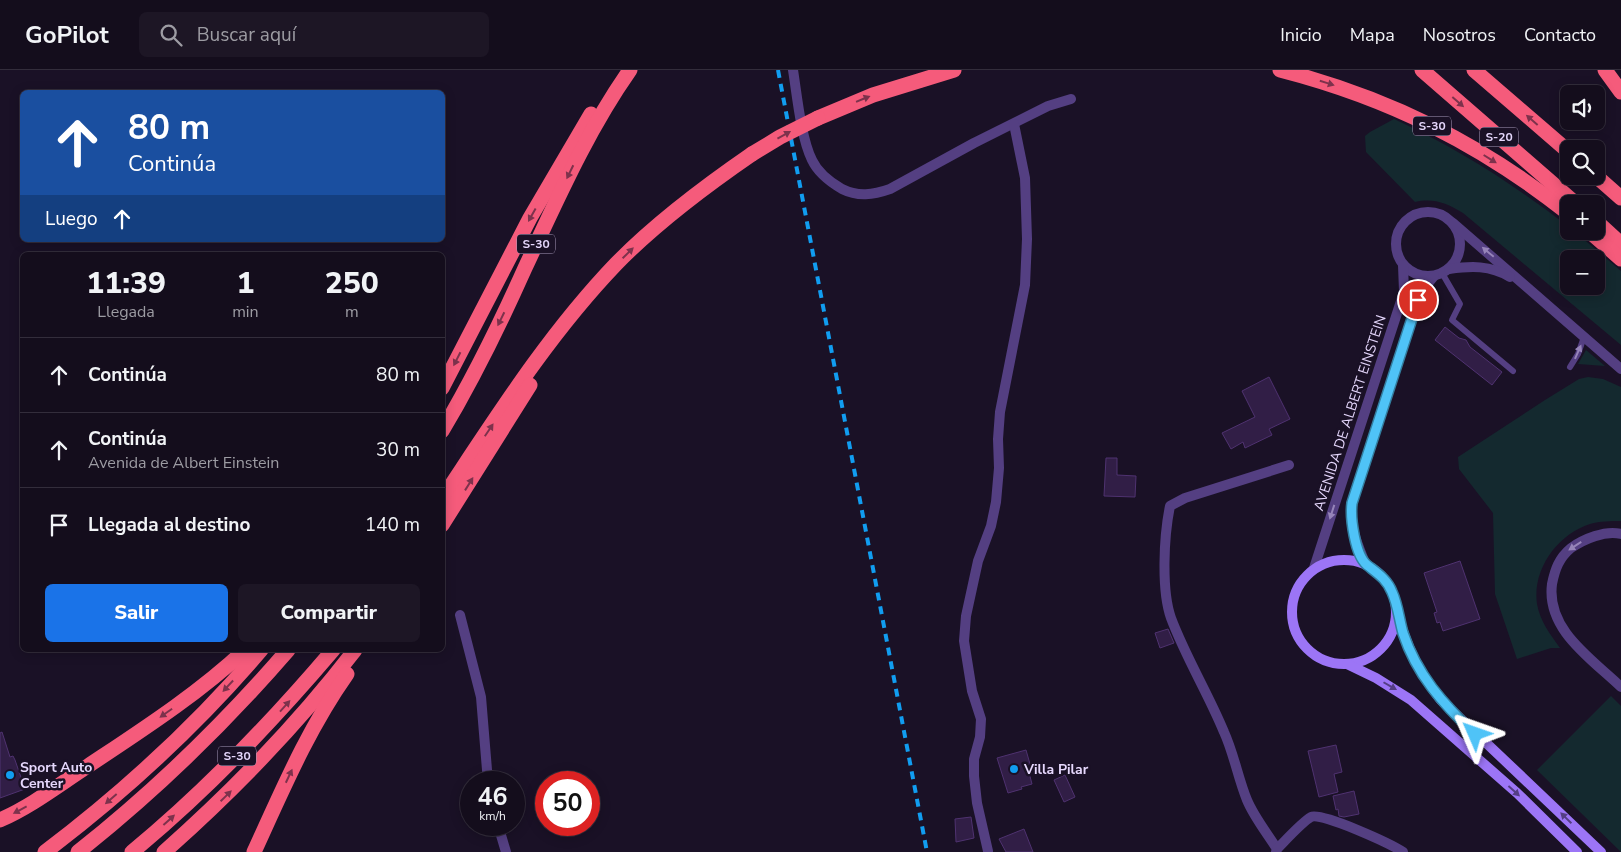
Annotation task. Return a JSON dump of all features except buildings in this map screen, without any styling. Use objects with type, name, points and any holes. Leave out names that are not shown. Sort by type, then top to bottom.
[{"type":"highway","points":[[445,382],[490,293],[568,151],[599,101],[622,70]]},
{"type":"highway","name":"S-30","points":[[445,425],[495,332],[584,145],[630,70]]},
{"type":"highway","points":[[445,495],[531,368],[594,288],[617,263],[667,216],[752,154],[780,137],[818,118],[881,92],[954,70]]},
{"type":"highway","name":"S-30","points":[[1280,70],[1343,88],[1415,117],[1466,144],[1560,207]]},
{"type":"highway","name":"S-20","points":[[1422,70],[1566,195]]},
{"type":"highway","name":"S-20","points":[[1474,70],[1560,144]]},
{"type":"highway","points":[[1604,70],[1621,92]]},
{"type":"highway","points":[[1605,184],[1621,198]]},
{"type":"highway","points":[[1605,230],[1621,244]]},
{"type":"highway","points":[[1599,240],[1621,259]]},
{"type":"highway","points":[[445,520],[594,288]]},
{"type":"highway","points":[[0,820],[27,806],[194,694],[244,652]]},
{"type":"highway","points":[[45,852],[113,797],[175,740],[232,682],[258,652]]},
{"type":"highway","name":"S-30","points":[[78,852],[128,811],[197,747],[246,698],[286,652]]},
{"type":"highway","name":"S-30","points":[[132,852],[185,806],[242,751],[331,652]]},
{"type":"highway","points":[[164,852],[217,804],[262,759],[317,697],[353,652]]},
{"type":"highway","points":[[254,852],[289,774],[312,731],[328,703],[363,652]]},
{"type":"main road","points":[[1396,605],[1394,626],[1384,646],[1373,655],[1361,661],[1347,664],[1332,663],[1320,658],[1304,645],[1297,634],[1293,616],[1295,596],[1301,582],[1314,568],[1336,560],[1349,560],[1365,564],[1377,571],[1387,582],[1392,592],[1396,605],[1403,632],[1412,657],[1420,672],[1441,700],[1601,852]]},
{"type":"main road","points":[[1347,664],[1411,700],[1517,793],[1577,852]]},
{"type":"street","points":[[793,70],[806,143],[812,160],[820,172],[833,184],[858,195],[879,193],[890,189],[955,152],[1048,106],[1071,99]]},
{"type":"street","points":[[988,852],[977,803],[974,776],[974,759],[981,719],[972,691],[964,641],[966,616],[978,561],[991,526],[996,502],[1000,412],[1025,285],[1027,239],[1025,178],[1014,124]]},
{"type":"street","points":[[1522,283],[1503,273],[1481,266],[1422,276],[1412,272],[1403,264],[1397,251],[1396,241],[1398,233],[1408,219],[1423,212],[1439,213],[1498,261],[1621,369]]},
{"type":"street","points":[[1365,564],[1353,531],[1351,518],[1352,503],[1418,300],[1425,287],[1455,262],[1460,248],[1460,238],[1453,223]]},
{"type":"street","name":"AVENIDA DE ALBERT EINSTEIN","points":[[1314,568],[1404,291],[1403,264]]},
{"type":"street","points":[[1289,465],[1227,486],[1201,492],[1170,506],[1166,528],[1166,589],[1171,617],[1195,674],[1211,702],[1228,741],[1248,801],[1276,850],[1308,819],[1316,816],[1373,836],[1404,852]]},
{"type":"street","points":[[1621,534],[1600,534],[1577,544],[1563,555],[1554,570],[1551,595],[1555,616],[1568,637],[1621,687]]},
{"type":"street","points":[[460,615],[480,697],[487,771]]},
{"type":"street","points":[[501,836],[506,852]]},
{"type":"lane","points":[[1442,273],[1460,304],[1452,320],[1513,371]]},
{"type":"lane","points":[[1570,367],[1578,354],[1584,336]]},
{"type":"shaded area","points":[[1394,119],[1418,130],[1485,168],[1560,220],[1560,240],[1585,240],[1596,250],[1560,250],[1560,294],[1463,213],[1440,202],[1415,202],[1366,152],[1365,136]]},
{"type":"shaded area","points":[[1605,257],[1621,271],[1621,345],[1561,295],[1605,295]]},
{"type":"shaded area","points":[[1586,350],[1605,366],[1578,364]]},
{"type":"shaded area","points":[[1588,377],[1603,379],[1621,387],[1621,521],[1590,524],[1578,529],[1558,544],[1543,566],[1539,578],[1537,604],[1543,622],[1560,648],[1551,648],[1517,659],[1495,594],[1493,513],[1459,469],[1458,457],[1579,379]]},
{"type":"shaded area","points":[[1611,696],[1621,706],[1621,852],[1537,770]]},
{"type":"railway","points":[[778,70],[927,852]]},
{"type":"place","name":"Villa Pilar","points":[[1014,769]]},
{"type":"place","name":"Sport Auto Center","points":[[10,775]]},
{"type":"route","points":[[1418,300],[1352,503],[1351,518],[1356,543],[1365,564],[1377,571],[1387,582],[1392,592],[1403,632],[1420,672],[1441,700],[1475,734]]}]
